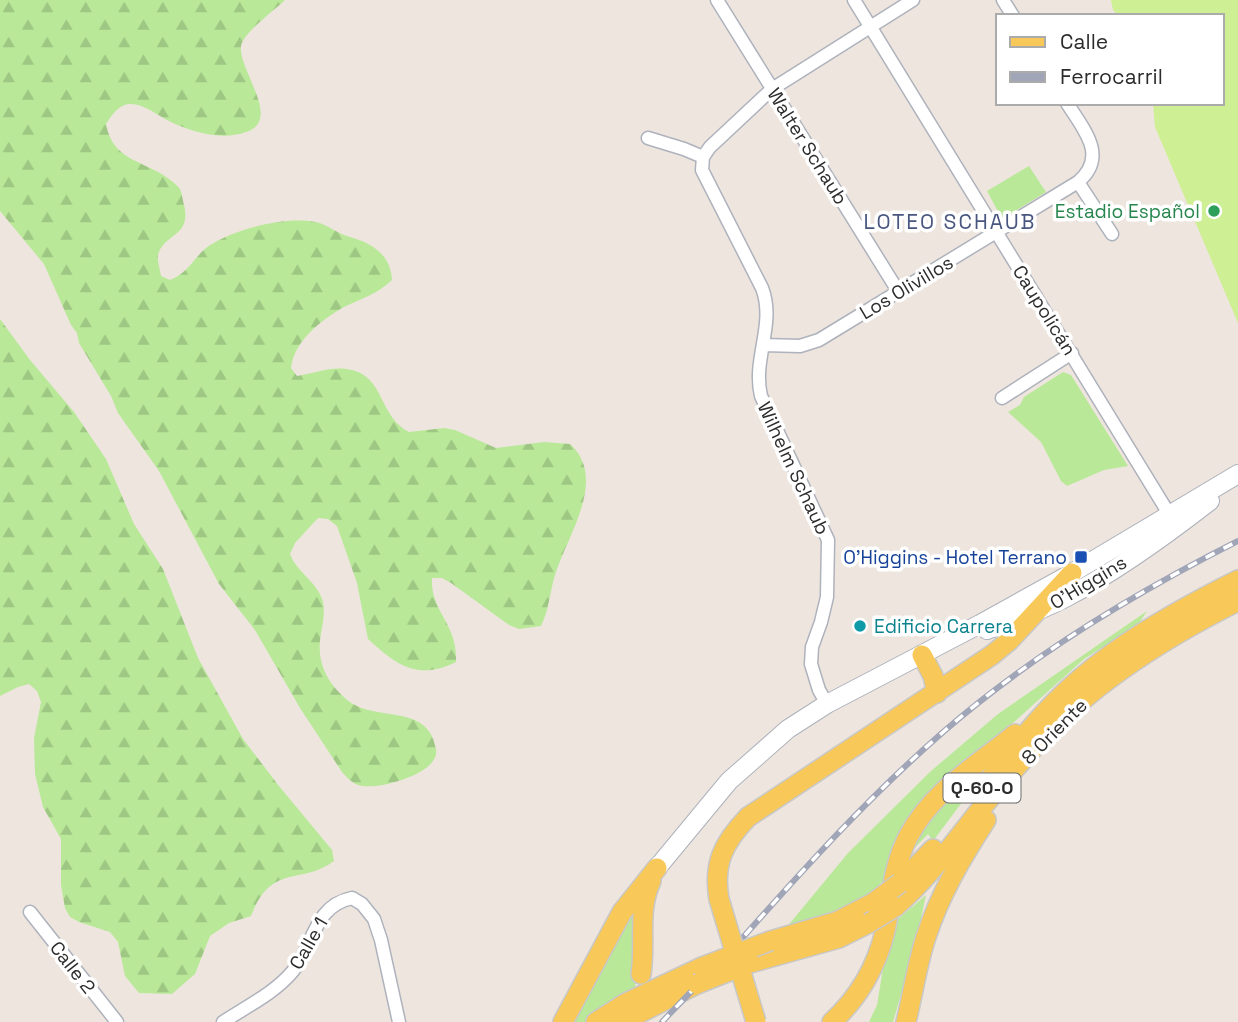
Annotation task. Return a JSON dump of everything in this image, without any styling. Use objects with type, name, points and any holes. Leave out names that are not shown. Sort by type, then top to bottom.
[{"type":"main road","name":"O'Higgins","points":[[922,655],[1036,612],[1088,585],[1238,476]]},
{"type":"main road","name":"O'Higgins","points":[[657,868],[711,800],[746,764],[788,729],[827,704],[1174,520]]},
{"type":"main road","points":[[756,1022],[716,881],[719,860],[732,836],[748,817],[937,693],[1000,648],[1072,573]]},
{"type":"main road","name":"8 Oriente","points":[[700,975],[770,941],[838,921],[873,903],[900,883],[931,852],[1029,730],[1064,693],[1124,646],[1238,580]]},
{"type":"main road","name":"8 Oriente","points":[[700,975],[839,937],[895,907],[923,880],[1047,734],[1085,699],[1144,655],[1238,601]]},
{"type":"main road","points":[[922,655],[933,676],[937,693]]},
{"type":"main road","points":[[832,1022],[855,996],[877,957],[885,930],[894,872],[919,819],[950,784],[1064,693]]},
{"type":"main road","points":[[906,1022],[923,945],[942,895],[1024,760]]},
{"type":"main road","points":[[563,1022],[619,917],[657,868]]},
{"type":"main road","points":[[641,974],[643,903],[657,868]]},
{"type":"main road","points":[[619,917],[632,919],[642,928]]},
{"type":"main road","name":"Q-60-O","points":[[596,1022],[626,1003],[700,975]]},
{"type":"main road","name":"Q-60-O","points":[[622,1022],[700,975]]},
{"type":"street","name":"Walter Schaub","points":[[717,0],[898,291]]},
{"type":"street","name":"Caupolicán","points":[[854,0],[1174,520]]},
{"type":"street","points":[[648,138],[703,157],[710,147],[772,89],[913,0]]},
{"type":"street","points":[[1068,105],[1092,145],[1090,166],[1078,182],[1112,234]]},
{"type":"street","name":"Wilhelm Schaub","points":[[703,157],[702,170],[765,296],[768,310],[758,379],[761,396],[828,540],[827,597],[812,647],[811,664],[819,690],[827,704]]},
{"type":"street","name":"Los Olivillos","points":[[762,345],[792,346],[813,343],[1078,182]]},
{"type":"street","points":[[1002,398],[1072,353]]},
{"type":"street","name":"Calle 1","points":[[223,1022],[293,972],[301,961],[316,925],[326,911],[342,900],[352,898],[362,904],[374,919],[400,1022]]},
{"type":"street","name":"Calle 2","points":[[30,912],[117,1022]]},
{"type":"green space","points":[[0,0],[285,0],[253,28],[241,46],[260,106],[260,117],[256,126],[236,135],[206,134],[178,125],[134,104],[118,109],[106,124],[110,137],[123,154],[163,175],[180,189],[184,205],[184,223],[161,248],[158,262],[161,276],[170,280],[177,277],[204,249],[220,239],[275,222],[315,222],[366,243],[384,257],[392,280],[376,292],[335,312],[310,332],[293,358],[291,368],[297,376],[339,368],[363,374],[377,389],[392,417],[409,432],[444,428],[455,430],[496,448],[544,442],[570,444],[581,457],[586,488],[582,505],[557,569],[541,626],[519,629],[509,625],[451,583],[442,578],[432,578],[435,600],[449,627],[455,649],[456,662],[442,668],[419,670],[408,667],[388,656],[368,639],[357,583],[337,526],[328,519],[318,518],[295,543],[290,554],[293,561],[317,589],[323,602],[320,652],[328,677],[346,699],[358,706],[398,715],[422,724],[431,734],[436,749],[435,758],[420,772],[383,785],[363,786],[342,772],[300,708],[255,630],[219,584],[159,471],[118,413],[111,396],[79,343],[77,333],[44,264],[0,211]]},
{"type":"green space","name":"Estadio Español","points":[[1111,0],[1238,0],[1238,323],[1155,127],[1153,105],[1224,105],[1224,14],[1117,14],[1113,10]]},
{"type":"green space","points":[[1029,166],[1046,192],[1002,219],[987,191]]},
{"type":"green space","points":[[0,319],[74,412],[106,459],[134,524],[163,569],[198,658],[243,739],[332,850],[334,861],[310,873],[278,881],[259,899],[251,916],[229,923],[210,936],[195,974],[172,994],[139,993],[125,976],[118,942],[110,932],[70,917],[65,908],[61,885],[61,839],[43,807],[35,774],[34,738],[41,702],[37,691],[29,684],[0,696]]},
{"type":"green space","points":[[1063,372],[1071,375],[1128,466],[1104,470],[1067,486],[1061,481],[1041,442],[1008,412],[1020,405],[1024,397]]},
{"type":"green space","points":[[1147,611],[1138,625],[1084,659],[992,742],[893,854],[884,880],[873,891],[836,917],[786,928],[848,853],[931,771],[998,714]]},
{"type":"green space","points":[[993,761],[933,841],[928,834],[907,856],[942,801]]},
{"type":"green space","points":[[926,895],[915,946],[893,1022],[869,1022],[877,1005],[890,926]]},
{"type":"green space","points":[[637,900],[638,967],[634,994],[588,1022],[571,1022]]},
{"type":"railway","points":[[662,1022],[865,805],[942,733],[1047,652],[1121,605],[1238,541]]},
{"type":"place","name":"Estadio Español","points":[[1214,211]]},
{"type":"place","name":"O'Higgins - Hotel Terrano","points":[[1081,557]]},
{"type":"place","name":"Edificio Carrera","points":[[860,626]]},
{"type":"district","name":"LOTEO SCHAUB","points":[[950,222]]}]
